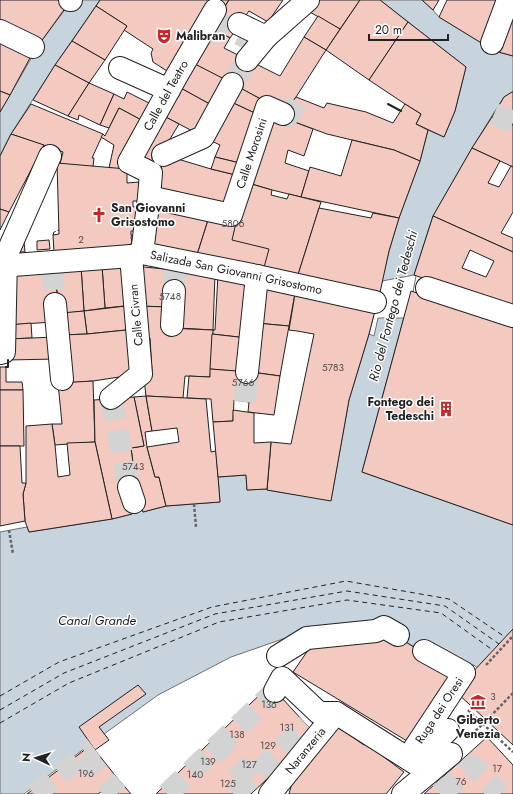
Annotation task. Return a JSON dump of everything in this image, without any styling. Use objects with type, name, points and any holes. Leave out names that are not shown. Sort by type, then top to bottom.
[{"type":"street","points":[[247,60],[266,37],[308,0]]},
{"type":"street","points":[[492,43],[508,0]]},
{"type":"street","name":"Calle del Teatro","points":[[157,165],[129,162],[215,10]]},
{"type":"street","points":[[239,24],[266,37]]},
{"type":"street","points":[[0,31],[33,47]]},
{"type":"street","points":[[120,68],[169,90]]},
{"type":"street","points":[[157,165],[203,137],[232,84]]},
{"type":"street","name":"Calle Morosini","points":[[149,197],[231,215],[267,108],[283,114]]},
{"type":"street","points":[[2,353],[3,266],[50,156]]},
{"type":"street","name":"Calle Civran","points":[[111,398],[141,374],[137,255],[157,165]]},
{"type":"street","name":"Salizada San Giovanni Grisostomo","points":[[3,266],[52,265],[137,255],[175,265],[257,276],[375,302]]},
{"type":"street","points":[[247,372],[257,276]]},
{"type":"street","points":[[419,286],[513,316]]},
{"type":"street","points":[[172,325],[174,291]]},
{"type":"street","points":[[55,304],[62,379]]},
{"type":"street","points":[[278,656],[307,638],[376,631],[384,627],[398,635]]},
{"type":"street","name":"Ruga dei Oresi","points":[[403,794],[431,750],[464,673],[424,651]]},
{"type":"street","name":"Naranzeria","points":[[278,684],[321,717],[431,750]]},
{"type":"street","name":"Naranzeria","points":[[268,791],[318,736],[321,717]]},
{"type":"path","points":[[194,504],[196,527]]},
{"type":"path","points":[[9,530],[13,554]]},
{"type":"path","points":[[484,724],[513,693]]},
{"type":"path","points":[[464,706],[513,751]]},
{"type":"water","points":[[72,0],[100,0],[55,65],[11,134],[0,156],[0,112],[40,43]]},
{"type":"water","name":"Canal Grande","points":[[380,0],[422,0],[439,17],[495,51],[513,56],[513,92],[504,97],[472,148],[433,216],[414,275],[362,472],[513,525],[513,700],[474,665],[460,667],[420,650],[402,640],[303,632],[231,657],[158,695],[24,794],[0,794],[0,532],[27,527],[29,532],[112,519],[132,514],[129,507],[141,504],[143,512],[166,506],[220,502],[218,477],[246,475],[247,490],[267,489],[331,500],[349,400],[369,334],[389,251],[399,218],[420,161],[428,130],[444,137],[455,111],[466,67]]},
{"type":"pier","points":[[414,275],[416,276],[413,292],[404,318],[378,318],[374,336],[369,334],[382,281]]},
{"type":"building","points":[[0,0],[65,0],[69,3],[40,43],[0,24]]},
{"type":"building","name":"Malibran","points":[[100,0],[229,0],[167,71],[153,62],[151,53],[153,49],[124,30],[127,26],[96,6]]},
{"type":"building","points":[[229,0],[283,0],[268,22],[249,11],[230,38],[212,28]]},
{"type":"building","points":[[315,0],[360,0],[340,29],[308,11]]},
{"type":"building","points":[[360,0],[380,0],[408,22],[369,80],[326,50]]},
{"type":"building","points":[[422,0],[439,0],[433,10]]},
{"type":"building","points":[[447,0],[502,0],[483,44],[439,17]]},
{"type":"building","points":[[513,0],[513,56],[495,51]]},
{"type":"building","points":[[96,6],[127,26],[105,60],[72,41]]},
{"type":"building","points":[[318,16],[340,29],[326,50],[304,37]]},
{"type":"building","points":[[408,22],[466,67],[455,111],[444,137],[416,124],[421,114],[369,80]]},
{"type":"building","points":[[212,28],[230,38],[224,48],[280,76],[304,37],[326,50],[285,112],[191,62]]},
{"type":"building","points":[[0,41],[31,56],[10,95],[0,91]]},
{"type":"building","points":[[72,41],[105,60],[89,83],[55,65]]},
{"type":"building","points":[[191,62],[230,82],[215,107],[177,86]]},
{"type":"building","points":[[55,65],[89,83],[68,116],[33,100]]},
{"type":"building","points":[[89,83],[114,94],[100,125],[79,115],[78,120],[68,116]]},
{"type":"building","points":[[235,85],[266,102],[261,116],[227,100]]},
{"type":"building","points":[[177,86],[215,107],[200,135],[160,114]]},
{"type":"building","points":[[0,91],[10,95],[0,112]]},
{"type":"building","points":[[127,92],[155,106],[145,122],[119,108],[109,128],[100,125],[114,94],[124,99]]},
{"type":"building","points":[[512,92],[513,125],[492,117],[504,97]]},
{"type":"building","points":[[296,97],[324,108],[327,103],[366,112],[393,123],[405,104],[421,114],[416,124],[428,130],[420,161],[394,150],[327,134],[281,117]]},
{"type":"building","points":[[227,100],[261,116],[244,164],[215,157],[220,145],[207,139]]},
{"type":"building","points":[[31,104],[103,134],[92,158],[94,158],[93,167],[60,164],[63,152],[11,134]]},
{"type":"building","points":[[119,108],[145,122],[120,169],[109,168],[114,145],[101,137],[103,134],[105,136]]},
{"type":"building","points":[[268,112],[313,129],[304,156],[288,150],[285,163],[309,171],[301,197],[245,182]]},
{"type":"building","points":[[160,114],[179,124],[161,154],[240,176],[230,209],[154,190],[135,157]]},
{"type":"building","points":[[492,117],[513,125],[513,167],[472,148]]},
{"type":"building","points":[[11,134],[44,145],[9,212],[0,209],[0,156]]},
{"type":"building","points":[[352,140],[394,150],[420,161],[399,218],[301,197],[310,167],[341,176]]},
{"type":"building","points":[[472,148],[500,161],[488,183],[499,187],[511,166],[513,167],[513,212],[501,233],[513,238],[513,252],[433,216]]},
{"type":"building","points":[[215,157],[244,164],[240,176],[211,169]]},
{"type":"building","name":"San Giovanni Grisostomo","points":[[57,163],[127,169],[127,183],[139,182],[139,201],[133,201],[133,207],[138,206],[140,223],[134,223],[135,231],[131,231],[132,246],[54,253],[53,235],[59,234]]},
{"type":"building","points":[[248,183],[272,190],[271,195],[287,199],[289,194],[321,202],[297,278],[196,258],[209,217]]},
{"type":"building","points":[[154,208],[209,217],[196,258],[151,248]]},
{"type":"building","points":[[319,208],[371,218],[373,213],[399,218],[389,251],[379,297],[297,278]]},
{"type":"building","points":[[0,209],[9,212],[0,230]]},
{"type":"building","points":[[433,216],[513,252],[513,309],[414,275]],"holes":[[[470,250],[494,261],[486,277],[462,268]]]},
{"type":"building","points":[[209,217],[236,223],[232,240],[269,249],[263,271],[196,258]]},
{"type":"building","points":[[49,240],[50,249],[37,250],[37,241]]},
{"type":"building","points":[[24,242],[25,252],[15,252],[15,243]]},
{"type":"building","points":[[130,265],[134,305],[105,308],[102,266]]},
{"type":"building","points":[[102,266],[105,308],[84,311],[81,267]]},
{"type":"building","points":[[134,266],[215,274],[213,330],[178,328],[169,307],[137,306]]},
{"type":"building","points":[[81,267],[84,311],[59,314],[55,268]]},
{"type":"building","points":[[55,268],[57,295],[53,322],[8,325],[9,270]]},
{"type":"building","points":[[218,274],[253,280],[247,338],[212,334],[213,330],[215,330]]},
{"type":"building","points":[[261,281],[296,288],[289,326],[256,323]]},
{"type":"building","points":[[296,288],[376,307],[349,400],[331,501],[267,490],[271,442],[291,444],[314,334],[289,330]]},
{"type":"building","name":"Fontego dei Tedeschi","points":[[411,291],[513,326],[513,525],[362,472]]},
{"type":"building","points":[[134,305],[136,329],[87,334],[84,311]]},
{"type":"building","points":[[137,306],[169,307],[167,328],[213,330],[210,377],[185,376],[183,398],[146,396],[143,370],[152,371],[150,338],[139,338]]},
{"type":"building","points":[[84,311],[87,334],[62,335],[61,313]]},
{"type":"building","points":[[31,323],[32,338],[8,339],[8,325]]},
{"type":"building","points":[[256,323],[289,326],[280,376],[251,372]]},
{"type":"building","points":[[136,329],[139,374],[93,381],[66,383],[62,335]]},
{"type":"building","points":[[212,334],[247,338],[244,372],[210,369]]},
{"type":"building","points":[[55,337],[56,359],[8,360],[8,339]]},
{"type":"building","points":[[0,367],[6,367],[6,382],[22,382],[23,390],[0,390]]},
{"type":"building","points":[[210,369],[280,376],[274,415],[248,412],[249,402],[234,400],[233,421],[213,422],[211,399],[187,398],[189,376],[210,377]]},
{"type":"building","points":[[93,381],[95,442],[55,445],[52,424],[62,424],[58,383]]},
{"type":"building","points":[[0,390],[23,390],[24,446],[0,446]]},
{"type":"building","points":[[146,396],[152,431],[145,432],[147,447],[155,477],[159,477],[166,506],[143,512],[136,485],[131,448],[144,446],[134,397]]},
{"type":"building","points":[[146,396],[206,399],[211,452],[216,451],[220,502],[166,506],[159,477],[155,477],[147,447],[179,442],[177,428],[152,431]]},
{"type":"building","points":[[134,397],[144,446],[131,448],[136,485],[123,489],[132,514],[112,519],[95,442],[94,400]]},
{"type":"building","points":[[233,410],[254,413],[254,443],[271,442],[267,489],[247,490],[246,475],[218,477],[213,422],[233,421]]},
{"type":"building","points":[[52,424],[58,477],[70,475],[67,443],[95,442],[112,519],[29,532],[25,521],[23,494],[26,483],[26,426]]},
{"type":"building","points":[[0,446],[20,446],[22,483],[26,483],[23,494],[25,521],[0,526]]},
{"type":"building","points":[[385,629],[457,674],[412,744],[293,672],[313,643]]},
{"type":"building","points":[[513,629],[513,745],[455,691]]},
{"type":"building","points":[[138,685],[146,694],[99,727],[109,740],[95,750],[79,727]]},
{"type":"building","points":[[270,685],[315,734],[251,794],[156,794]]},
{"type":"building","points":[[337,726],[364,745],[365,743],[404,772],[386,794],[289,794],[292,783]]},
{"type":"building","points":[[487,737],[513,765],[513,794],[424,794]]},
{"type":"building","points":[[91,745],[118,779],[109,786],[98,794],[27,794]]},
{"type":"building","points":[[118,779],[131,794],[103,794],[101,792]]},
{"type":"ferry route","points":[[0,696],[59,662],[212,607],[346,581],[449,599],[505,637]]},
{"type":"ferry route","points":[[0,710],[64,673],[215,614],[347,591],[445,606],[499,644]]},
{"type":"ferry route","points":[[0,723],[69,683],[219,622],[347,600],[441,613],[494,651]]},
{"type":"tunnel","points":[[211,18],[255,43]]},
{"type":"tunnel","points":[[232,84],[247,60]]},
{"type":"tunnel","points":[[283,114],[288,116],[300,99]]},
{"type":"tunnel","points":[[494,114],[513,122]]},
{"type":"tunnel","points":[[52,268],[55,304]]},
{"type":"tunnel","points":[[174,291],[175,269]]},
{"type":"tunnel","points":[[245,402],[247,372]]},
{"type":"tunnel","points":[[111,398],[129,487]]},
{"type":"tunnel","points":[[167,794],[275,691]]},
{"type":"tunnel","points":[[234,794],[307,725]]},
{"type":"tunnel","points":[[213,740],[259,787]]},
{"type":"tunnel","points":[[34,794],[94,748]]},
{"type":"tunnel","points":[[84,756],[117,794]]},
{"type":"tunnel","points":[[440,794],[473,766],[500,794]]},
{"type":"fence","points":[[53,235],[54,232],[59,230]]},
{"type":"wall","points":[[388,104],[401,111]]},
{"type":"wall","points":[[6,367],[8,367],[8,360]]},
{"type":"place","name":"Malibran","points":[[164,36]]},
{"type":"place","name":"San Giovanni Grisostomo","points":[[99,215]]},
{"type":"place","name":"Fontego dei Tedeschi","points":[[446,409]]},
{"type":"place","name":"Giberto Venezia","points":[[478,702]]},
{"type":"water label","name":"Rio del Fontego dei Tedeschi","points":[[393,306]]}]
